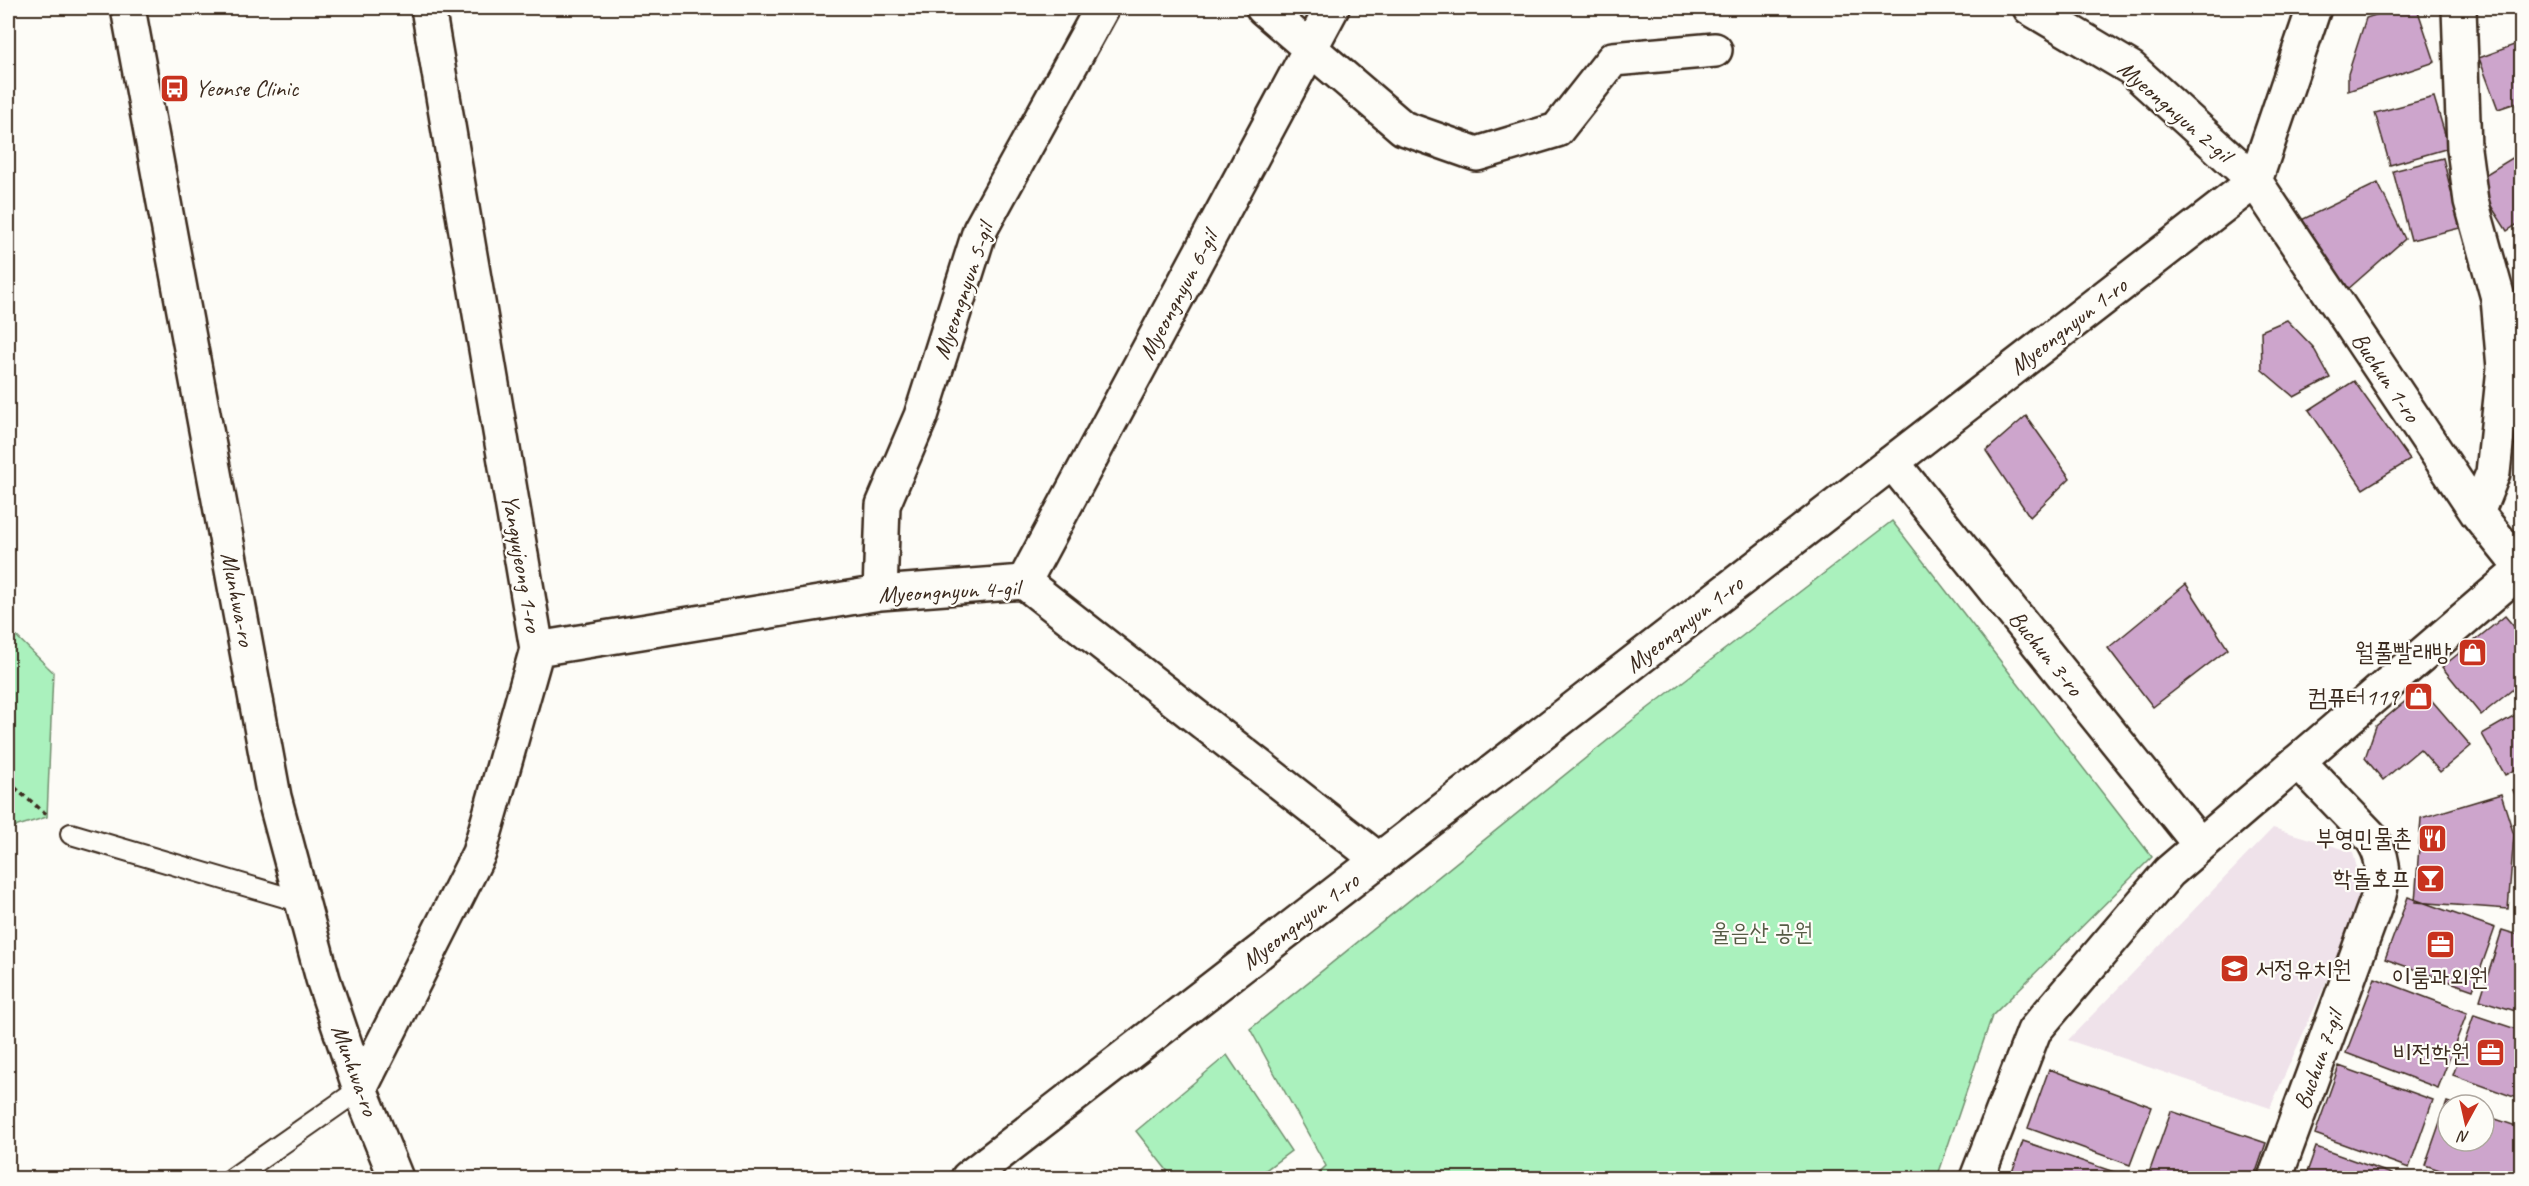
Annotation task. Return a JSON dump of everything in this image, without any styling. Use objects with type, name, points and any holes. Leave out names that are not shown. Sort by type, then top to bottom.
[{"type":"street","name":"Munhwa-ro","points":[[128,8],[274,797],[323,980],[360,1089],[396,1179]]},
{"type":"street","name":"Yangyujeong 1-ro","points":[[360,1089],[479,853],[537,649],[428,8]]},
{"type":"street","name":"Myeongnyun 5-gil","points":[[880,593],[883,505],[921,416],[980,230],[1102,8]]},
{"type":"street","points":[[1263,8],[1403,128],[1477,154],[1557,130],[1613,59],[1715,50]]},
{"type":"street","name":"Myeongnyun 6-gil","points":[[1024,582],[1332,8]]},
{"type":"street","name":"Myeongnyun 2-gil","points":[[2030,8],[2131,68],[2255,181]]},
{"type":"street","points":[[2255,181],[2314,8]]},
{"type":"street","points":[[2459,8],[2464,149],[2471,201],[2498,298],[2504,368],[2493,473],[2477,513]]},
{"type":"street","name":"Myeongnyun 1-ro","points":[[968,1179],[2255,181]]},
{"type":"street","name":"Buchun 1-ro","points":[[2255,181],[2477,513],[2522,569]]},
{"type":"street","name":"Buchun 3-ro","points":[[1892,462],[2200,845]]},
{"type":"street","points":[[1977,1179],[2034,1031],[2169,872],[2522,569]]},
{"type":"street","name":"Myeongnyun 4-gil","points":[[537,649],[880,593],[1024,582],[1379,860]]},
{"type":"street","name":"Buchun 7-gil","points":[[2275,1179],[2379,895],[2383,872],[2378,847],[2370,836],[2298,760]]},
{"type":"lane","points":[[71,834],[302,902]]},
{"type":"lane","points":[[233,1179],[360,1089]]},
{"type":"path","points":[[8,782],[71,834]]},
{"type":"shaded area","name":"서정유치원","points":[[2273,828],[2353,852],[2364,897],[2270,1108],[2068,1040]]},
{"type":"green space","name":"울음산 공원","points":[[1892,521],[2152,857],[1992,1016],[1937,1178],[1313,1178],[1326,1166],[1250,1029],[1634,719]]},
{"type":"green space","points":[[8,628],[53,672],[47,817],[8,829]]},
{"type":"green space","points":[[1227,1055],[1291,1151],[1255,1178],[1173,1178],[1136,1131]]},
{"type":"building","points":[[2397,8],[2417,8],[2435,62],[2348,91],[2348,74],[2366,18]]},
{"type":"building","points":[[2522,42],[2522,101],[2498,109],[2479,58]]},
{"type":"building","points":[[2434,97],[2449,148],[2390,165],[2375,113]]},
{"type":"building","points":[[2522,152],[2522,221],[2507,231],[2475,181]]},
{"type":"building","points":[[2443,158],[2460,228],[2411,240],[2393,171]]},
{"type":"building","points":[[2378,183],[2405,239],[2347,290],[2291,225]]},
{"type":"building","points":[[2287,320],[2313,347],[2330,378],[2294,397],[2262,370],[2261,331]]},
{"type":"building","points":[[2522,371],[2522,447],[2500,441]]},
{"type":"building","points":[[2354,381],[2410,460],[2363,489],[2309,410]]},
{"type":"building","points":[[2026,416],[2070,478],[2030,517],[1986,451]]},
{"type":"building","points":[[2186,584],[2228,649],[2153,707],[2108,648]]},
{"type":"building","points":[[2505,616],[2522,636],[2522,682],[2481,715],[2442,667]]},
{"type":"building","points":[[2421,688],[2471,746],[2440,772],[2420,749],[2383,780],[2365,758],[2376,726]]},
{"type":"building","points":[[2522,711],[2522,766],[2505,775],[2482,734]]},
{"type":"building","points":[[2522,787],[2522,811],[2513,790]]},
{"type":"building","points":[[2501,794],[2514,835],[2508,909],[2415,902],[2421,818]]},
{"type":"building","name":"이룸과외원","points":[[2408,897],[2495,928],[2473,990],[2385,959]]},
{"type":"building","points":[[2502,930],[2522,936],[2522,1013],[2480,1000]]},
{"type":"building","points":[[2375,978],[2467,1013],[2438,1088],[2346,1053]]},
{"type":"building","name":"비전학원","points":[[2474,1015],[2522,1031],[2522,1100],[2453,1075]]},
{"type":"building","points":[[2339,1066],[2433,1100],[2409,1168],[2315,1134]]},
{"type":"building","points":[[2049,1069],[2152,1107],[2130,1165],[2028,1128]]},
{"type":"building","points":[[2171,1111],[2266,1143],[2254,1178],[2167,1178],[2149,1173]]},
{"type":"building","points":[[2496,1119],[2522,1128],[2522,1178],[2463,1178],[2425,1165],[2436,1134],[2436,1153],[2496,1153]]},
{"type":"building","points":[[2023,1141],[2126,1176],[2125,1178],[2010,1178]]},
{"type":"building","points":[[2316,1147],[2403,1178],[2305,1178]]},
{"type":"place","name":"Yeonse Clinic","points":[[174,88]]},
{"type":"place","name":"월풀빨래방","points":[[2472,652]]},
{"type":"place","name":"컴퓨터119","points":[[2419,697]]},
{"type":"place","name":"부영민물촌","points":[[2433,838]]},
{"type":"place","name":"학돌호프","points":[[2431,878]]},
{"type":"place","name":"이룸과외원","points":[[2440,944]]},
{"type":"place","name":"서정유치원","points":[[2234,969]]},
{"type":"place","name":"비전학원","points":[[2491,1053]]}]
